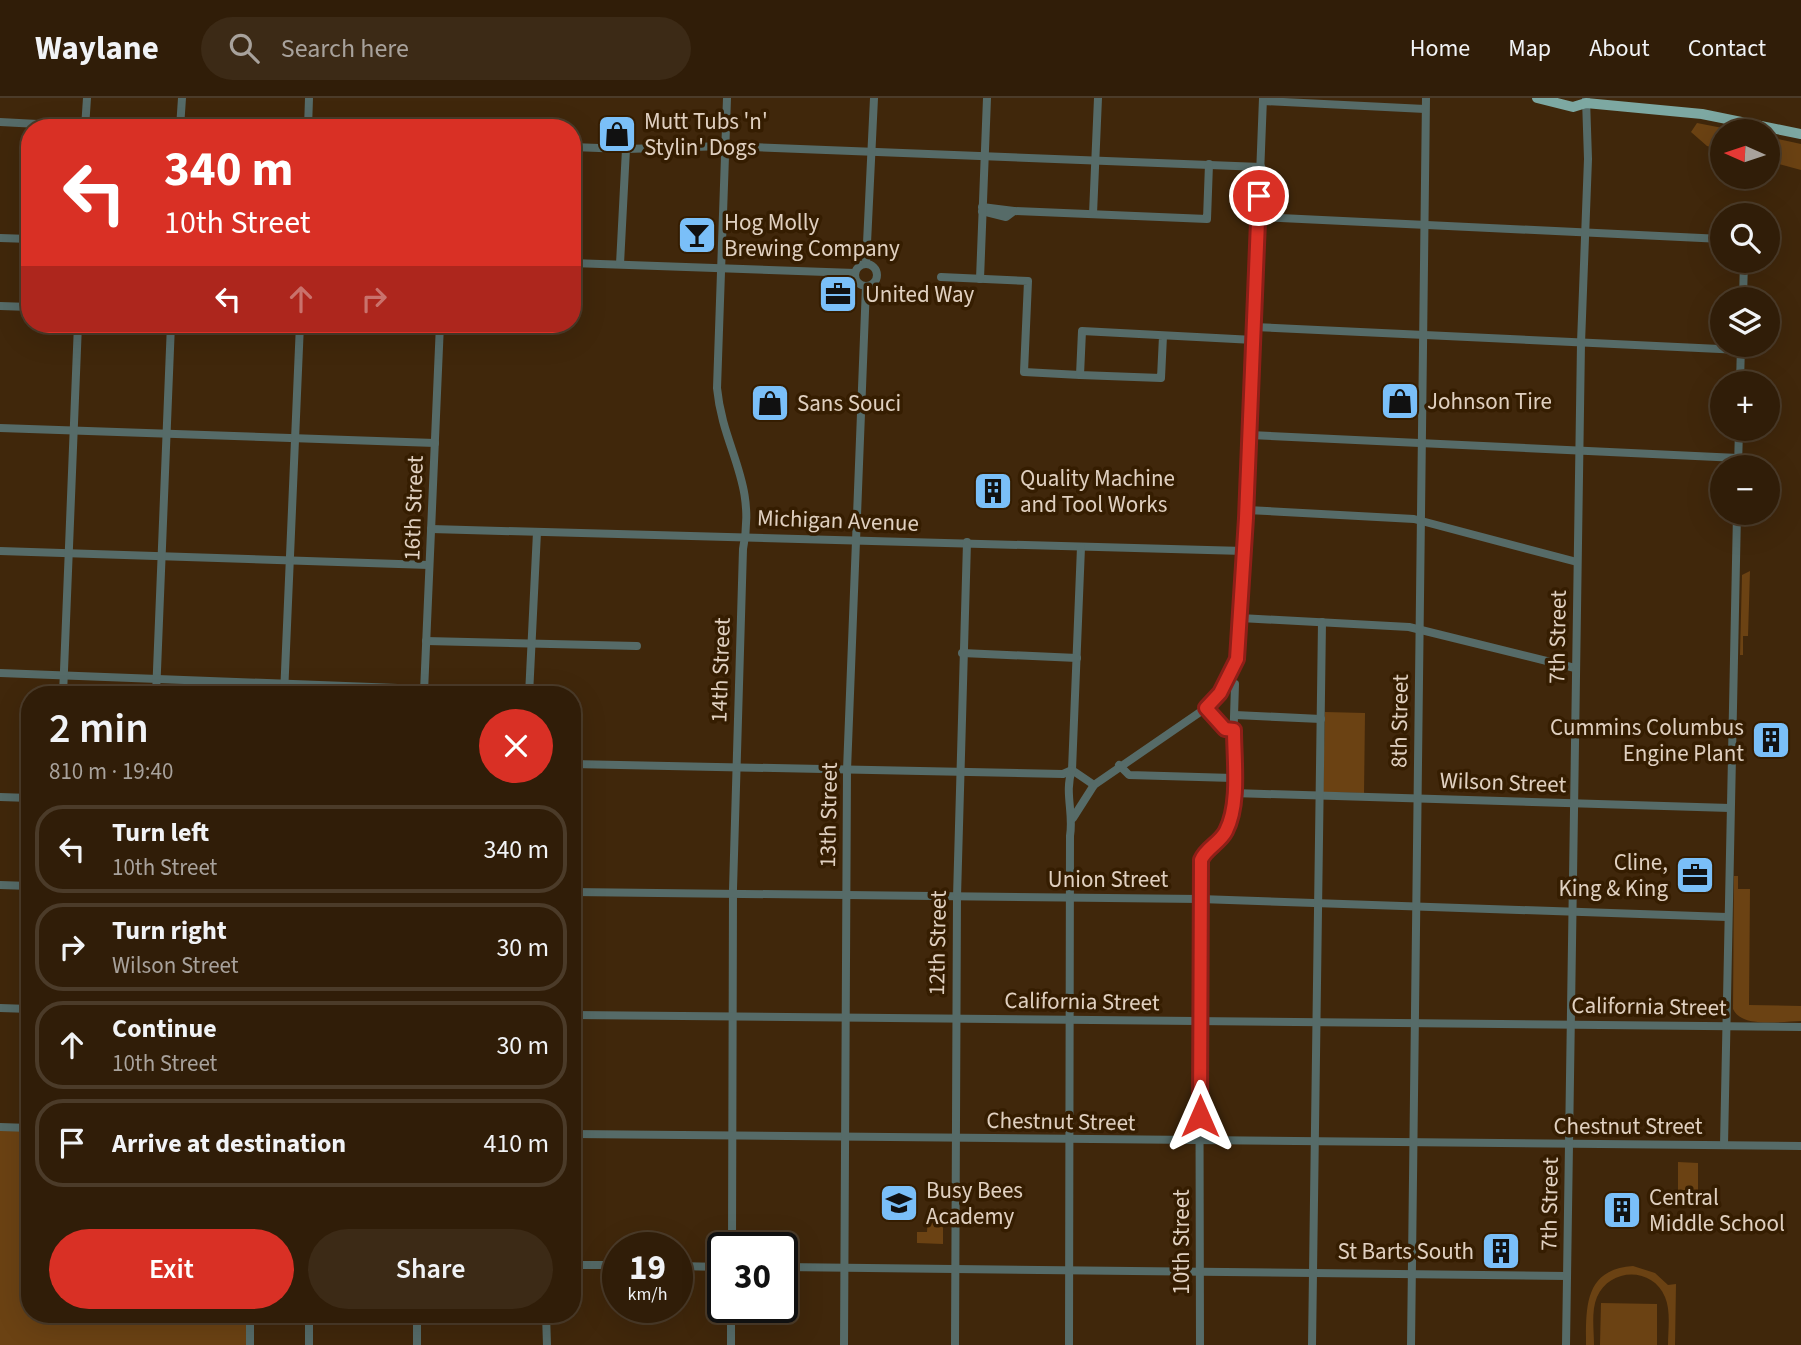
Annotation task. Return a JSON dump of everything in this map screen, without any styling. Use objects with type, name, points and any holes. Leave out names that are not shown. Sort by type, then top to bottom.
[{"type":"main road","points":[[1537,98],[1573,107],[1584,100],[1702,114],[1801,134]]},
{"type":"street","points":[[86,119],[87,98]]},
{"type":"street","points":[[181,119],[182,98]]},
{"type":"street","points":[[308,119],[309,98]]},
{"type":"street","name":"14th Street","points":[[727,98],[718,388],[722,420],[743,477],[747,498],[733,894],[732,1232]]},
{"type":"street","points":[[866,264],[874,98]]},
{"type":"street","points":[[980,279],[987,98]]},
{"type":"street","points":[[1093,215],[1098,98]]},
{"type":"street","name":"8th Street","points":[[1411,1345],[1426,98]]},
{"type":"street","points":[[1263,99],[1425,109]]},
{"type":"street","name":"10th Street","points":[[1200,1345],[1201,860],[1203,853],[1227,830],[1233,793],[1233,680],[1237,659],[1247,510],[1263,99]]},
{"type":"street","name":"7th Street","points":[[1566,1345],[1584,100]]},
{"type":"street","points":[[0,122],[21,123]]},
{"type":"street","points":[[581,147],[724,146],[1261,167]]},
{"type":"street","points":[[620,264],[626,149]]},
{"type":"street","points":[[982,209],[1006,217],[1014,211],[1207,219],[1209,164]]},
{"type":"street","points":[[1259,218],[1710,238]]},
{"type":"street","points":[[0,238],[21,239]]},
{"type":"street","points":[[581,263],[855,274]]},
{"type":"street","points":[[866,264],[874,267],[877,274],[873,284],[866,286],[856,281],[855,274],[858,267],[866,264]]},
{"type":"street","points":[[941,277],[1028,281],[1024,372],[1161,379],[1163,336]]},
{"type":"street","name":"13th Street","points":[[844,1345],[847,769],[866,286]]},
{"type":"street","points":[[0,306],[21,307]]},
{"type":"street","points":[[1254,327],[1710,347]]},
{"type":"street","points":[[1080,374],[1082,331],[1254,340]]},
{"type":"street","points":[[63,686],[78,333]]},
{"type":"street","points":[[157,686],[171,333]]},
{"type":"street","points":[[284,683],[300,333]]},
{"type":"street","name":"16th Street","points":[[424,686],[441,333]]},
{"type":"street","points":[[0,428],[435,443]]},
{"type":"street","points":[[1250,435],[1579,450],[1710,460]]},
{"type":"street","points":[[1247,510],[1421,521],[1577,562]]},
{"type":"street","points":[[1724,1145],[1737,525]]},
{"type":"street","name":"Michigan Avenue","points":[[431,529],[1244,551]]},
{"type":"street","points":[[529,686],[537,532]]},
{"type":"street","name":"12th Street","points":[[955,1345],[957,897],[967,542]]},
{"type":"street","points":[[1073,818],[1069,804],[1069,780],[1072,770],[1081,547]]},
{"type":"street","points":[[0,551],[429,565]]},
{"type":"street","points":[[1240,618],[1409,627],[1575,668]]},
{"type":"street","points":[[1312,1345],[1322,622]]},
{"type":"street","points":[[426,641],[637,646]]},
{"type":"street","points":[[962,653],[1077,658]]},
{"type":"street","points":[[0,673],[331,686]]},
{"type":"street","points":[[1069,1345],[1070,836],[1073,818],[1094,785],[1119,765],[1206,708],[1233,680]]},
{"type":"street","points":[[1206,708],[1225,729],[1234,730]]},
{"type":"street","points":[[1235,715],[1321,719]]},
{"type":"street","points":[[581,764],[1063,774],[1072,770]]},
{"type":"street","points":[[1119,765],[1129,775],[1233,778]]},
{"type":"street","points":[[1072,770],[1094,785]]},
{"type":"street","name":"Wilson Street","points":[[1233,793],[1730,808]]},
{"type":"street","points":[[0,797],[21,798]]},
{"type":"street","points":[[0,885],[21,886]]},
{"type":"street","name":"Union Street","points":[[581,892],[1200,899],[1727,917]]},
{"type":"street","points":[[0,1008],[21,1009]]},
{"type":"street","name":"California Street","points":[[581,1015],[1801,1027]]},
{"type":"street","points":[[0,1128],[21,1128]]},
{"type":"street","name":"Chestnut Street","points":[[581,1134],[1569,1146],[1801,1146]]},
{"type":"street","points":[[581,1265],[602,1265]]},
{"type":"street","points":[[798,1267],[1567,1276]]},
{"type":"street","points":[[250,1323],[250,1345]]},
{"type":"street","points":[[309,1323],[309,1345]]},
{"type":"street","points":[[417,1323],[417,1345]]},
{"type":"street","points":[[547,1323],[547,1345]]},
{"type":"street","points":[[731,1345],[732,1323]]},
{"type":"shaded area","points":[[1697,123],[1710,126],[1710,147],[1707,146],[1691,132]]},
{"type":"shaded area","points":[[1780,140],[1801,144],[1801,170],[1780,164]]},
{"type":"shaded area","points":[[1750,571],[1748,636],[1743,636],[1743,655],[1740,655],[1742,575]]},
{"type":"shaded area","points":[[1325,712],[1365,713],[1364,793],[1323,792]]},
{"type":"shaded area","points":[[1734,876],[1738,876],[1738,889],[1750,889],[1749,1005],[1801,1006],[1801,1021],[1754,1022],[1738,1015],[1733,1009]]},
{"type":"shaded area","points":[[0,1127],[21,1128],[21,1323],[249,1323],[248,1345],[0,1345]]},
{"type":"shaded area","points":[[1678,1162],[1698,1163],[1698,1194],[1678,1194]]},
{"type":"shaded area","points":[[928,1217],[943,1217],[943,1244],[917,1243],[917,1232],[927,1232]]},
{"type":"shaded area","points":[[1633,1266],[1655,1273],[1668,1285],[1676,1284],[1675,1345],[1668,1345],[1668,1308],[1659,1287],[1651,1280],[1631,1274],[1611,1280],[1603,1287],[1594,1308],[1594,1345],[1586,1345],[1586,1317],[1591,1293],[1605,1274]]},
{"type":"shaded area","points":[[1601,1303],[1657,1304],[1657,1345],[1600,1345]]},
{"type":"place","name":"Mutt Tubs 'n' Stylin' Dogs","points":[[617,134]]},
{"type":"place","name":"Hog Molly Brewing Company","points":[[697,235]]},
{"type":"place","name":"United Way","points":[[838,294]]},
{"type":"place","name":"Johnson Tire","points":[[1400,401]]},
{"type":"place","name":"Sans Souci","points":[[770,403]]},
{"type":"place","name":"Quality Machine and Tool Works","points":[[993,491]]},
{"type":"place","name":"Cummins Columbus Engine Plant","points":[[1771,740]]},
{"type":"place","name":"Cline, King & King","points":[[1695,875]]},
{"type":"place","name":"Busy Bees Academy","points":[[899,1203]]},
{"type":"place","name":"Central Middle School","points":[[1622,1210]]},
{"type":"place","name":"St Barts South","points":[[1501,1251]]},
{"type":"route","points":[[1200,1116],[1201,860],[1203,853],[1227,830],[1233,793],[1234,730],[1225,729],[1206,708],[1231,676],[1237,659],[1246,518],[1259,196]]}]
